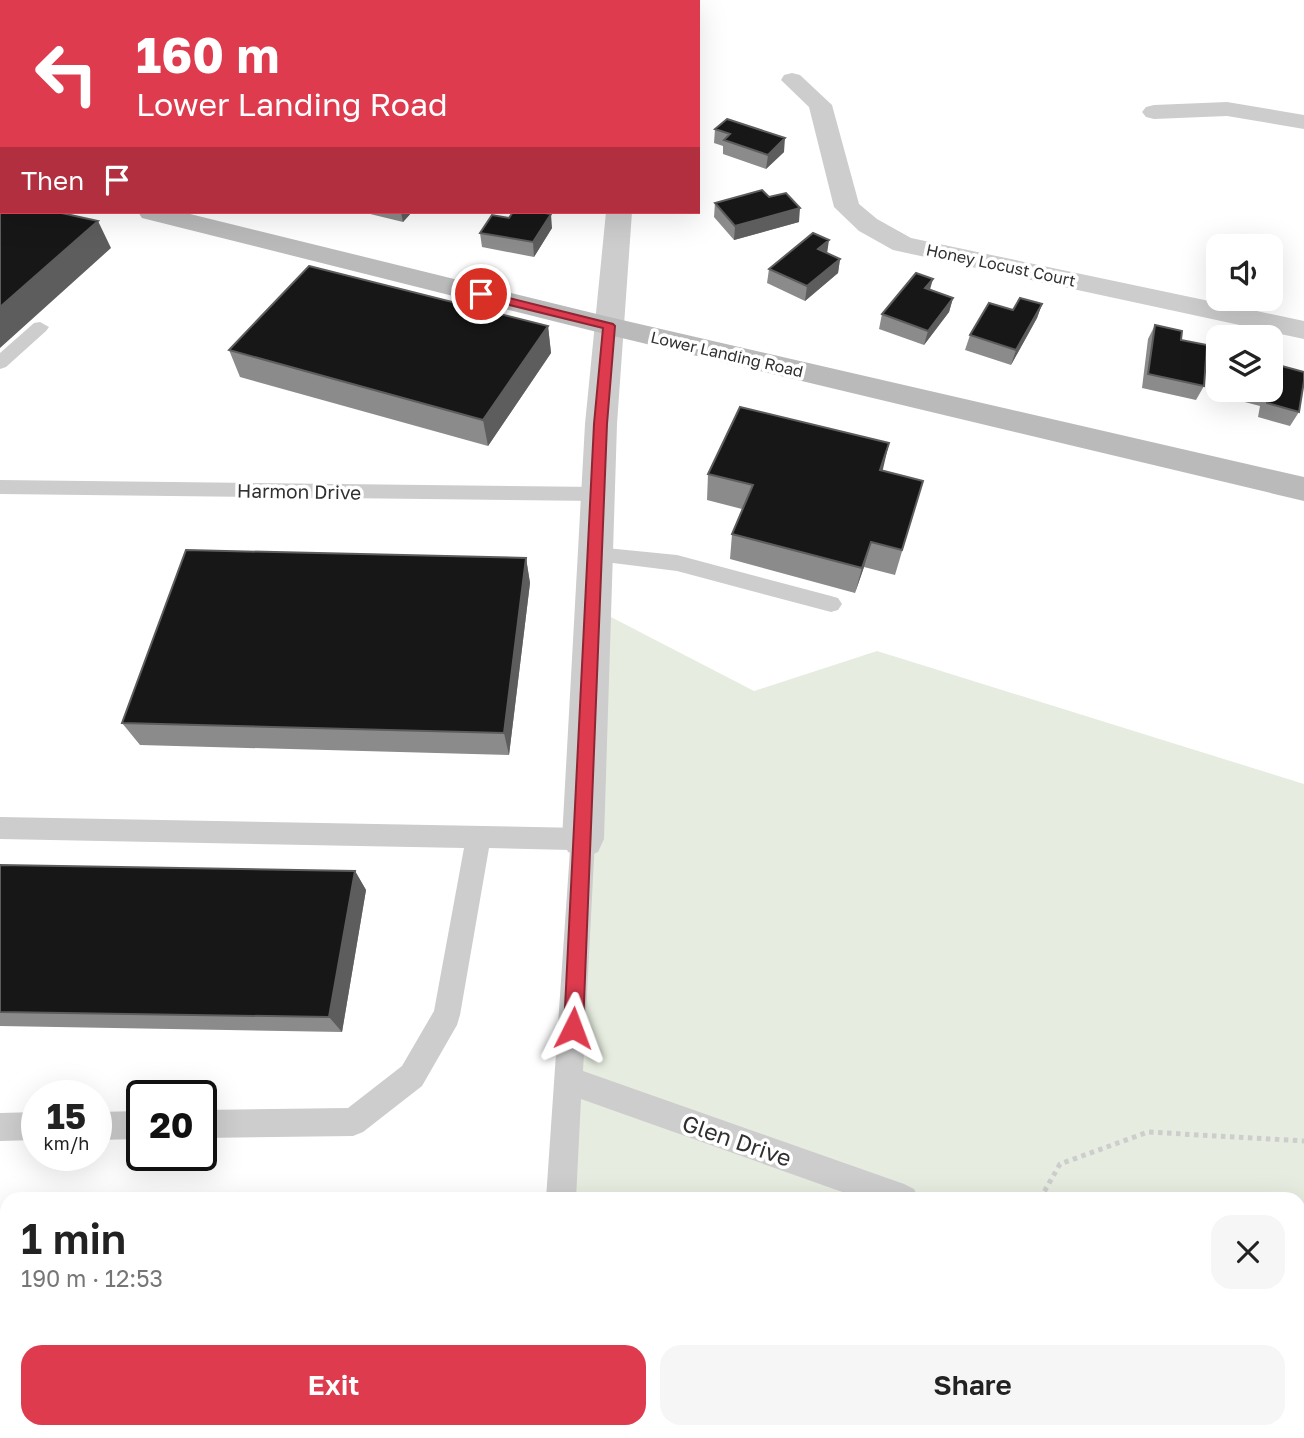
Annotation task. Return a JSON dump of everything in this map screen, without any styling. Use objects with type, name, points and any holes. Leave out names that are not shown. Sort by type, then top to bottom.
[{"type":"main road","name":"Lower Landing Road","points":[[159,214],[609,326],[1304,489]]},
{"type":"street","name":"Honey Locust Court","points":[[792,80],[820,105],[847,207],[867,225],[903,244],[1304,330]]},
{"type":"street","points":[[1154,112],[1227,109],[1304,122]]},
{"type":"street","points":[[583,839],[601,424],[619,214]]},
{"type":"lane","points":[[0,363],[40,327]]},
{"type":"lane","name":"Harmon Drive","points":[[0,487],[599,494]]},
{"type":"lane","points":[[596,555],[677,563],[831,604]]},
{"type":"lane","points":[[0,828],[583,839],[562,1192]]},
{"type":"lane","points":[[217,1124],[353,1122],[412,1076],[447,1015],[478,838]]},
{"type":"lane","name":"Glen Drive","points":[[570,1082],[884,1192]]},
{"type":"lane","points":[[0,1127],[21,1126]]},
{"type":"path","points":[[1044,1192],[1060,1164],[1147,1132],[1304,1141]]},
{"type":"shaded area","points":[[607,615],[754,691],[877,651],[1304,784],[1304,1192],[572,1192]]},
{"type":"building","points":[[727,119],[785,138],[768,155],[724,140],[730,134],[715,129]]},
{"type":"building","points":[[762,190],[769,197],[786,193],[800,208],[735,226],[715,203]]},
{"type":"building","points":[[0,214],[66,214],[98,221],[0,307]]},
{"type":"building","points":[[512,214],[551,214],[533,242],[480,233],[492,215],[509,218]]},
{"type":"building","points":[[813,233],[829,240],[818,249],[840,259],[807,286],[769,269]]},
{"type":"building","points":[[309,266],[548,326],[483,420],[229,350]]},
{"type":"building","points":[[916,273],[933,279],[925,288],[953,298],[928,331],[882,314]]},
{"type":"building","points":[[1020,298],[1042,304],[1016,350],[970,335],[989,303],[1013,310]]},
{"type":"building","points":[[1155,325],[1182,331],[1181,340],[1206,345],[1204,386],[1148,374]]},
{"type":"building","points":[[1283,366],[1304,372],[1299,412],[1267,403],[1283,402]]},
{"type":"building","points":[[740,407],[889,443],[880,470],[923,481],[902,550],[871,542],[862,568],[732,534],[753,485],[708,474]]},
{"type":"building","points":[[186,550],[526,558],[504,733],[122,723]]},
{"type":"building","points":[[0,865],[355,871],[329,1017],[0,1012]]},
{"type":"route","points":[[481,294],[609,326],[601,424],[573,1028]]}]
